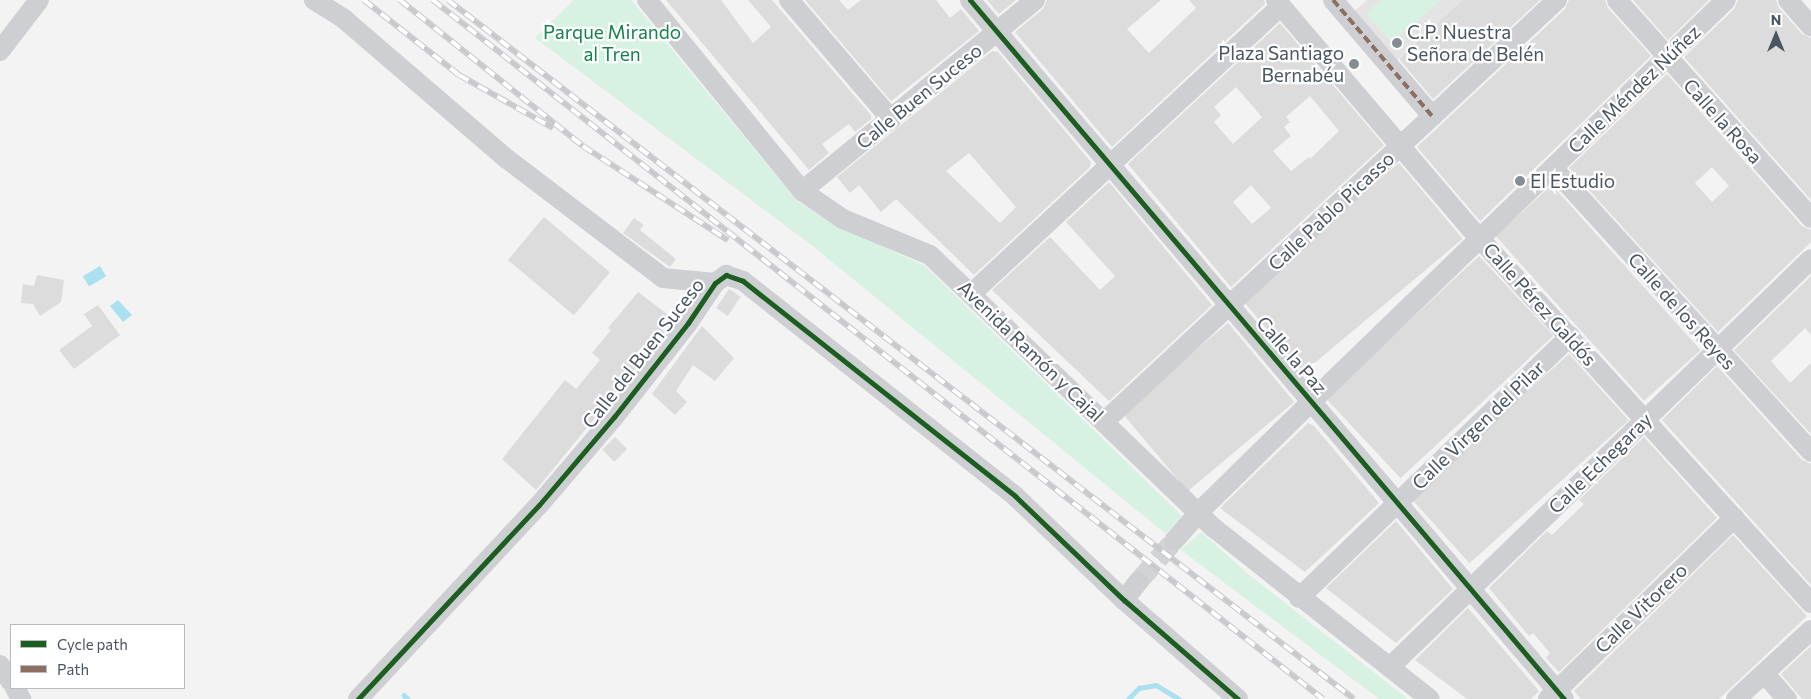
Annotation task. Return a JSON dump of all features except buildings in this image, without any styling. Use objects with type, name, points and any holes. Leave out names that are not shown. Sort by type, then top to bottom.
[{"type":"street","points":[[0,51],[39,0]]},
{"type":"street","points":[[314,0],[344,18],[507,159],[663,278],[715,283]]},
{"type":"street","name":"Avenida Ramón y Cajal","points":[[647,0],[802,191],[843,219],[930,255],[1105,421],[1198,513],[1299,598],[1430,699]]},
{"type":"street","points":[[789,0],[891,119]]},
{"type":"street","name":"Calle la Paz","points":[[970,0],[1471,589],[1556,696]]},
{"type":"street","name":"Calle Buen Suceso","points":[[802,191],[1035,0]]},
{"type":"street","points":[[1333,0],[1432,116]]},
{"type":"street","name":"Calle Pablo Picasso","points":[[1105,421],[1557,0]]},
{"type":"street","name":"Calle la Rosa","points":[[1617,0],[1811,218]]},
{"type":"street","name":"Calle Méndez Núñez","points":[[1174,541],[1198,513],[1312,401],[1726,0]]},
{"type":"street","points":[[1788,0],[1811,26]]},
{"type":"street","points":[[971,294],[1278,3]]},
{"type":"street","name":"Calle Pérez Galdós","points":[[1278,3],[1481,239],[1811,602]]},
{"type":"street","name":"Calle de los Reyes","points":[[1553,168],[1811,452]]},
{"type":"street","name":"Calle Echegaray","points":[[1390,668],[1811,259]]},
{"type":"street","name":"Calle del Buen Suceso","points":[[358,699],[539,505],[614,417],[688,323],[715,283],[726,275],[743,281],[1015,496],[1124,600]]},
{"type":"street","name":"Calle Virgen del Pilar","points":[[1299,598],[1570,336]]},
{"type":"street","name":"Calle Vitorero","points":[[1556,696],[1734,518]]},
{"type":"street","points":[[1138,582],[1124,600],[1238,699]]},
{"type":"street","points":[[1736,699],[1811,630]]},
{"type":"street","points":[[0,665],[10,680]]},
{"type":"street","points":[[1764,673],[1787,699]]},
{"type":"shaded area","name":"C.P. Nuestra Señora de Belén","points":[[1367,0],[1462,0],[1395,62],[1352,13]]},
{"type":"green space","name":"Parque Mirando al Tren","points":[[574,0],[631,0],[797,201],[830,222],[925,266],[1182,516],[1166,534],[815,248],[535,38]]},
{"type":"green space","points":[[1381,0],[1441,0],[1392,43],[1366,14]]},
{"type":"green space","points":[[1201,532],[1248,574],[1408,699],[1379,699],[1181,550]]},
{"type":"water","points":[[100,266],[106,276],[89,287],[83,276]]},
{"type":"water","points":[[118,300],[132,315],[123,322],[110,306]]},
{"type":"waterway","points":[[1128,699],[1139,688],[1156,685],[1179,699]]},
{"type":"waterway","points":[[404,695],[408,699]]},
{"type":"tunnel","points":[[1138,582],[1174,541]]},
{"type":"railway","points":[[364,0],[459,75],[553,128]]},
{"type":"railway","points":[[400,0],[583,146],[728,240]]},
{"type":"railway","points":[[433,0],[1323,699]]},
{"type":"railway","points":[[448,0],[1354,699]]},
{"type":"marked path","points":[[1333,0],[1432,116]]},
{"type":"cycle path","points":[[970,0],[1564,699]]},
{"type":"cycle path","points":[[358,699],[539,505],[614,417],[688,323],[715,283],[726,275],[743,281],[1015,496],[1124,600],[1238,699]]},
{"type":"place","name":"C.P. Nuestra Señora de Belén","points":[[1397,43]]},
{"type":"place","name":"Plaza Santiago Bernabéu","points":[[1354,64]]},
{"type":"place","name":"El Estudio","points":[[1520,181]]}]
